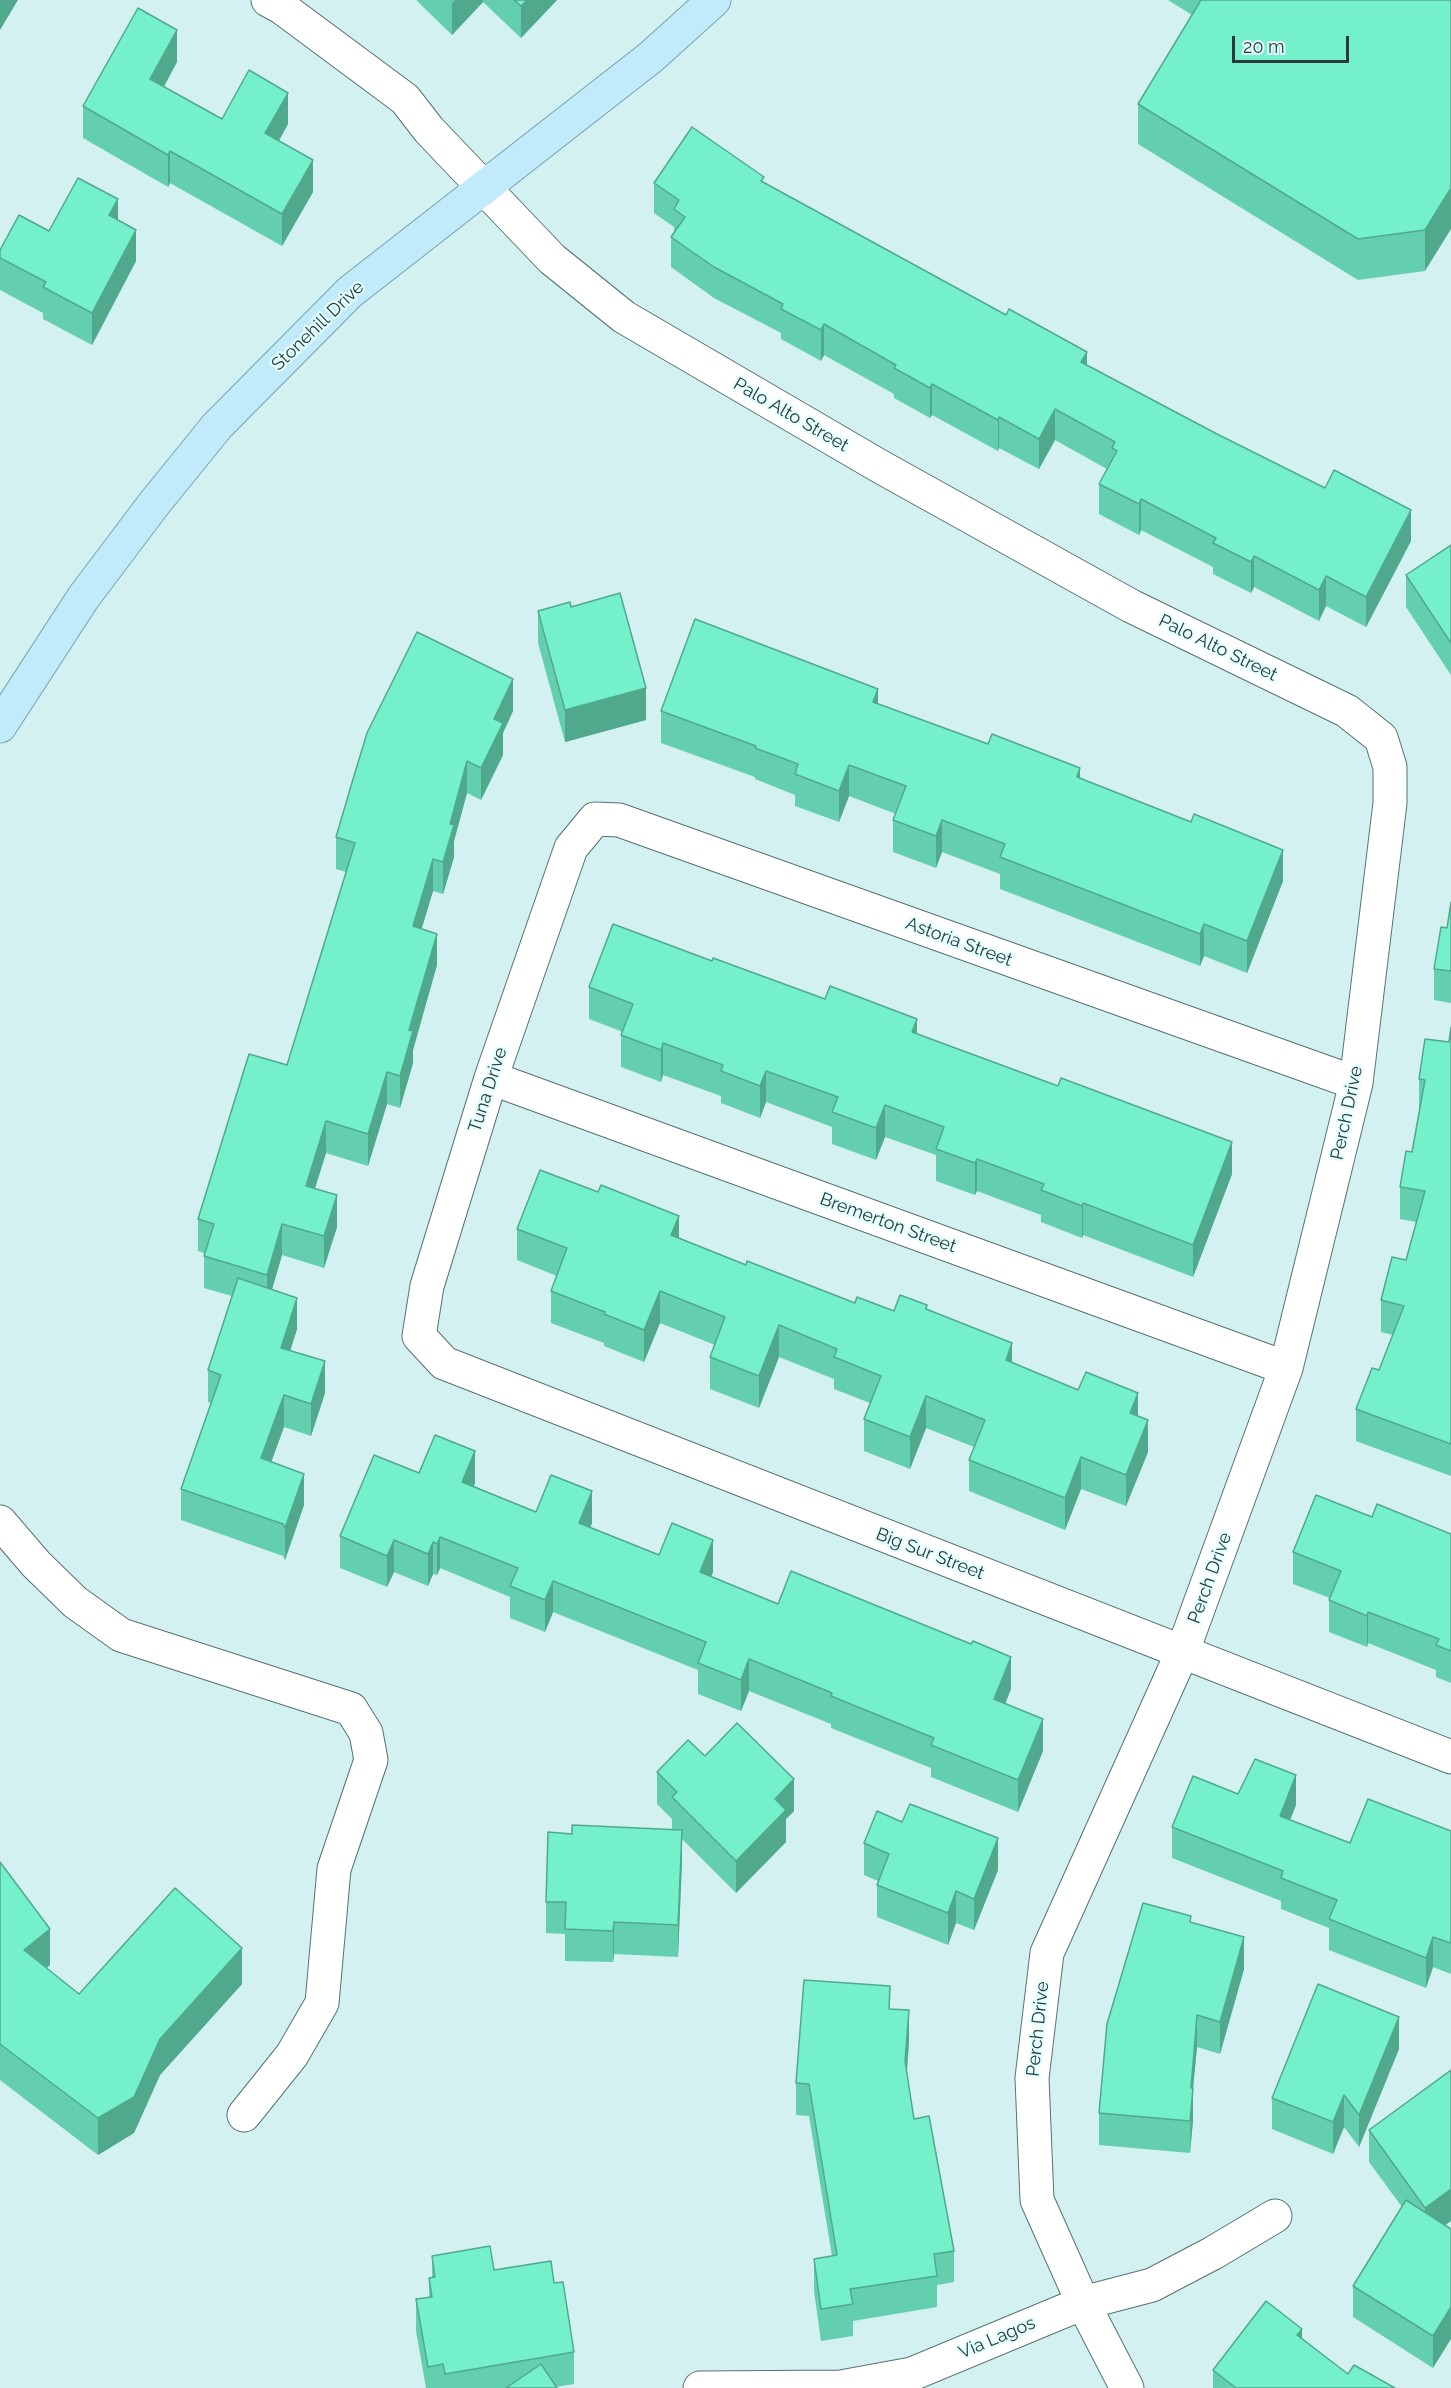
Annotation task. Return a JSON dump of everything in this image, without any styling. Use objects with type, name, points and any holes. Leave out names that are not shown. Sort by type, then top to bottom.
[{"type":"main road","name":"Stonehill Drive","points":[[0,726],[83,598],[153,505],[217,426],[350,292],[651,57],[714,0]]},
{"type":"street","name":"Palo Alto Street","points":[[268,0],[281,7],[405,99],[429,130],[552,259],[624,317],[881,467],[1131,606],[1347,711],[1381,738]]},
{"type":"street","name":"Perch Drive","points":[[1127,2388],[1083,2302],[1037,2200],[1032,2078],[1047,1953],[1182,1653],[1286,1368],[1356,1083],[1390,803],[1390,767],[1381,738]]},
{"type":"street","name":"Astoria Street","points":[[571,848],[595,819],[619,820],[1356,1083]]},
{"type":"street","name":"Tuna Drive","points":[[419,1336],[427,1286],[490,1078],[571,848]]},
{"type":"street","name":"Bremerton Street","points":[[490,1078],[1286,1368]]},
{"type":"street","name":"Big Sur Street","points":[[419,1336],[444,1364],[1451,1756]]},
{"type":"street","points":[[0,1522],[36,1564],[75,1602],[121,1635],[351,1709],[366,1733],[371,1761],[334,1869],[322,2003],[292,2055],[244,2115]]},
{"type":"street","name":"Via Lagos","points":[[700,2388],[841,2387],[912,2374],[1083,2302],[1152,2285],[1213,2253],[1275,2216]]},
{"type":"building","points":[[514,0],[527,0],[521,6]]},
{"type":"building","points":[[1201,0],[1451,0],[1451,188],[1425,230],[1358,239],[1138,104]]},
{"type":"building","points":[[138,8],[177,30],[150,79],[222,119],[249,70],[288,93],[265,133],[313,160],[282,214],[170,151],[168,155],[83,106]]},
{"type":"building","points":[[692,127],[764,177],[761,181],[1006,315],[1009,309],[1087,352],[1081,362],[1325,488],[1334,470],[1411,510],[1366,597],[1326,576],[1319,590],[1254,556],[1251,562],[1213,543],[1216,538],[1141,499],[1139,504],[1099,484],[1117,451],[1112,448],[1115,442],[1055,409],[1039,439],[999,417],[998,420],[932,384],[930,388],[894,368],[896,365],[824,324],[821,330],[781,309],[783,304],[714,267],[671,237],[685,217],[674,209],[679,200],[654,183]]},
{"type":"building","points":[[78,178],[118,199],[109,215],[136,230],[92,313],[43,287],[46,282],[0,258],[0,250],[19,215],[49,231]]},
{"type":"building","points":[[1451,545],[1451,643],[1406,575]]},
{"type":"building","points":[[620,593],[646,688],[565,710],[538,611],[570,602],[571,607]]},
{"type":"building","points":[[695,619],[878,689],[873,702],[988,744],[992,734],[1080,768],[1077,777],[1191,822],[1194,814],[1283,850],[1247,941],[1204,924],[1200,934],[1000,857],[1005,844],[942,820],[936,836],[893,820],[906,786],[849,765],[839,791],[795,774],[798,764],[661,711]]},
{"type":"building","points":[[417,632],[513,679],[494,719],[503,723],[481,768],[467,761],[450,824],[454,825],[443,862],[433,859],[413,926],[437,934],[409,1030],[413,1031],[400,1076],[387,1072],[368,1134],[326,1121],[306,1186],[337,1195],[324,1236],[282,1224],[267,1275],[204,1256],[214,1224],[198,1219],[249,1054],[287,1065],[355,843],[336,837],[351,786],[367,733]]},
{"type":"building","points":[[1451,902],[1451,971],[1434,969],[1441,927],[1447,928]]},
{"type":"building","points":[[613,924],[712,961],[713,958],[825,999],[830,986],[917,1019],[912,1032],[1058,1086],[1061,1078],[1232,1142],[1193,1245],[1083,1203],[1082,1206],[1041,1190],[1044,1184],[977,1159],[975,1163],[936,1149],[944,1127],[885,1105],[876,1128],[832,1112],[838,1097],[766,1071],[760,1086],[721,1071],[723,1065],[663,1043],[661,1050],[621,1035],[633,1004],[589,987]]},
{"type":"building","points":[[1451,1027],[1451,1444],[1356,1409],[1372,1368],[1379,1370],[1404,1306],[1381,1300],[1392,1257],[1406,1260],[1425,1191],[1400,1187],[1406,1151],[1412,1152],[1425,1080],[1419,1079],[1425,1039],[1449,1042]]},
{"type":"building","points":[[540,1170],[598,1192],[601,1185],[679,1216],[671,1235],[746,1265],[747,1261],[855,1303],[857,1297],[894,1311],[900,1295],[927,1305],[926,1309],[1012,1343],[1006,1360],[1078,1390],[1086,1372],[1138,1393],[1130,1413],[1148,1420],[1126,1475],[1081,1457],[1065,1498],[969,1460],[985,1420],[926,1396],[910,1437],[864,1419],[881,1376],[834,1357],[837,1349],[779,1325],[759,1376],[710,1357],[725,1317],[660,1291],[644,1330],[551,1291],[567,1248],[517,1229]]},
{"type":"building","points":[[238,1278],[297,1298],[281,1348],[325,1361],[311,1404],[284,1395],[261,1458],[304,1474],[285,1528],[283,1524],[181,1489],[221,1375],[208,1370]]},
{"type":"building","points":[[435,1435],[475,1451],[462,1482],[536,1512],[551,1475],[592,1491],[579,1523],[659,1555],[672,1523],[713,1540],[700,1572],[778,1604],[791,1571],[971,1644],[973,1641],[1011,1657],[994,1699],[1043,1719],[1018,1780],[931,1745],[934,1738],[831,1696],[832,1693],[749,1659],[741,1680],[698,1663],[706,1642],[553,1581],[545,1600],[510,1586],[518,1568],[440,1537],[437,1544],[433,1542],[428,1554],[394,1540],[387,1556],[340,1536],[374,1455],[419,1473]]},
{"type":"building","points":[[1316,1495],[1372,1517],[1377,1504],[1451,1534],[1451,1651],[1436,1645],[1439,1639],[1368,1612],[1367,1616],[1329,1600],[1341,1571],[1293,1552]]},
{"type":"building","points":[[737,1723],[794,1779],[775,1799],[786,1810],[736,1861],[672,1797],[677,1792],[657,1772],[688,1740],[705,1756]]},
{"type":"building","points":[[1255,1759],[1296,1775],[1280,1816],[1350,1843],[1368,1799],[1451,1831],[1451,1943],[1433,1937],[1426,1958],[1329,1919],[1337,1900],[1281,1878],[1283,1871],[1172,1827],[1193,1776],[1238,1794]]},
{"type":"building","points":[[910,1804],[998,1838],[974,1899],[956,1891],[948,1913],[877,1885],[889,1854],[864,1843],[877,1811],[902,1822]]},
{"type":"building","points":[[572,1825],[682,1830],[678,1925],[614,1922],[613,1931],[565,1929],[566,1902],[546,1902],[548,1832],[572,1834]]},
{"type":"building","points":[[0,1862],[50,1929],[24,1950],[79,1994],[175,1888],[242,1948],[160,2039],[134,2097],[98,2118],[0,2044]]},
{"type":"building","points":[[1143,1903],[1191,1916],[1190,1922],[1244,1937],[1220,2022],[1197,2015],[1190,2121],[1099,2113],[1107,2024]]},
{"type":"building","points":[[804,1980],[890,1986],[889,2009],[909,2010],[905,2061],[914,2119],[929,2116],[954,2251],[934,2254],[937,2276],[850,2289],[853,2304],[821,2309],[814,2259],[837,2255],[809,2084],[796,2083]]},
{"type":"building","points":[[1318,1984],[1399,2017],[1359,2115],[1344,2095],[1333,2122],[1272,2098]]},
{"type":"building","points":[[1451,2070],[1451,2189],[1425,2208],[1369,2130]]},
{"type":"building","points":[[1406,2200],[1451,2229],[1451,2307],[1433,2336],[1353,2286]]},
{"type":"building","points":[[490,2246],[494,2270],[551,2261],[554,2283],[563,2282],[574,2352],[445,2374],[443,2364],[428,2367],[416,2299],[432,2297],[429,2278],[435,2277],[432,2256]]},
{"type":"building","points":[[1266,2301],[1302,2329],[1297,2335],[1348,2374],[1354,2365],[1395,2388],[1236,2388],[1213,2370]]},
{"type":"building","points":[[541,2364],[557,2388],[506,2388]]}]
